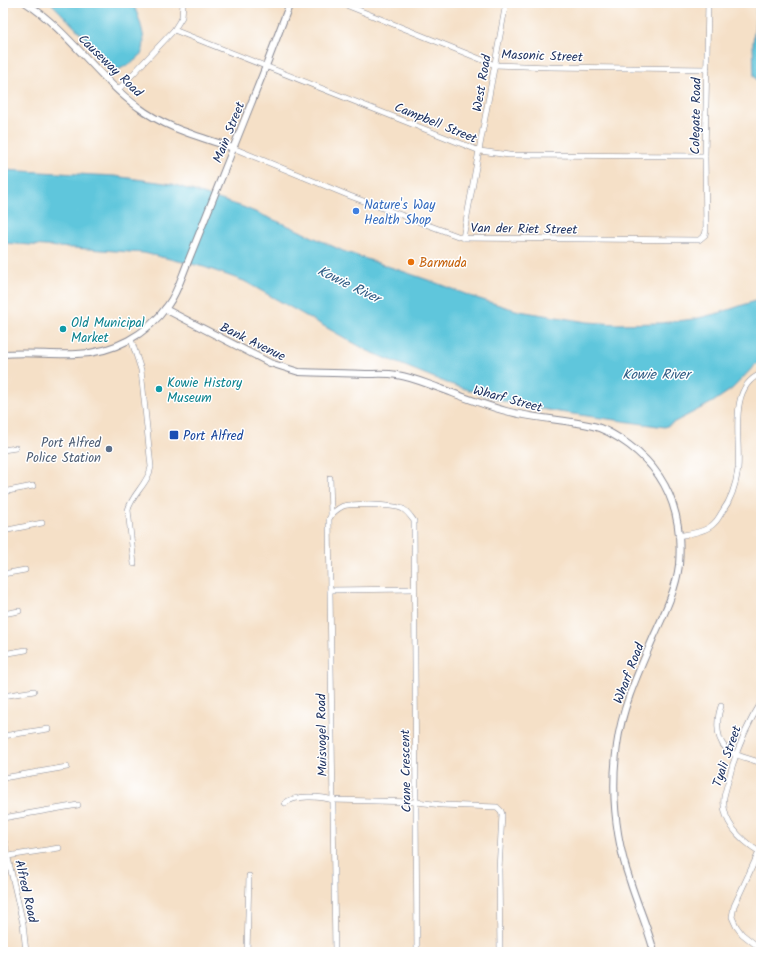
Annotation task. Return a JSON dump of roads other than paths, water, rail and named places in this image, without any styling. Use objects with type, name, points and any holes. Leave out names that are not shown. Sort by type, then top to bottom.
[{"type":"street","name":"Causeway Road","points":[[26,3],[58,29],[118,90],[137,106],[156,119],[233,148]]},
{"type":"street","points":[[118,90],[174,30],[182,17],[183,3]]},
{"type":"street","name":"Main Street","points":[[3,354],[90,353],[114,347],[131,339],[150,326],[165,309],[175,293],[185,270],[290,3]]},
{"type":"street","name":"Masonic Street","points":[[341,3],[495,65],[707,69]]},
{"type":"street","name":"West Road","points":[[463,238],[506,3]]},
{"type":"street","name":"Colegate Road","points":[[706,230],[705,156],[708,3]]},
{"type":"street","name":"Campbell Street","points":[[174,30],[480,151],[509,155],[705,156]]},
{"type":"street","name":"Van der Riet Street","points":[[233,148],[350,196],[463,238],[694,241],[702,238],[706,230]]},
{"type":"street","name":"Bank Avenue","points":[[165,309],[270,363],[299,372],[396,375],[408,378]]},
{"type":"street","points":[[131,339],[142,370],[151,467],[149,475],[130,502],[128,510],[134,564]]},
{"type":"street","points":[[678,536],[693,533],[716,522],[729,501],[736,481],[738,469],[738,415],[740,396],[746,384],[751,379],[761,374]]},
{"type":"street","name":"Wharf Street","points":[[408,378],[484,405],[533,418],[595,427],[605,431]]},
{"type":"street","name":"Wharf Road","points":[[605,431],[618,437],[639,453],[651,465],[664,482],[672,501],[677,522],[679,564],[676,582],[628,700],[617,746],[616,804],[619,839],[629,878],[654,952]]},
{"type":"street","points":[[3,450],[16,448]]},
{"type":"street","name":"Muisvogel Road","points":[[330,478],[332,800],[335,952]]},
{"type":"street","points":[[3,492],[33,486]]},
{"type":"street","name":"Crane Crescent","points":[[330,517],[343,507],[355,505],[402,508],[414,521],[418,952]]},
{"type":"street","points":[[3,531],[42,523]]},
{"type":"street","points":[[3,574],[26,570]]},
{"type":"street","points":[[330,590],[414,589]]},
{"type":"street","points":[[3,614],[19,611]]},
{"type":"street","points":[[3,654],[26,650]]},
{"type":"street","points":[[3,696],[34,691]]},
{"type":"street","name":"Tyali Street","points":[[760,852],[735,832],[724,809],[724,796],[736,754],[748,726],[761,703]]},
{"type":"street","points":[[721,706],[717,729],[718,734],[727,748],[730,752],[761,763]]},
{"type":"street","points":[[3,736],[48,729]]},
{"type":"street","points":[[3,778],[67,767]]},
{"type":"street","points":[[285,803],[291,799],[323,798],[332,800],[492,806],[500,809],[502,814],[499,870],[500,952]]},
{"type":"street","points":[[3,818],[78,805]]},
{"type":"street","name":"Alfred Road","points":[[3,836],[25,933],[26,952]]},
{"type":"street","points":[[8,856],[59,848]]},
{"type":"street","points":[[760,852],[734,906],[732,917],[742,934],[761,949]]},
{"type":"street","points":[[247,952],[249,876]]},
{"type":"water","points":[[51,3],[133,3],[143,36],[144,43],[141,54],[133,62],[118,70],[110,66],[104,57]]},
{"type":"water","points":[[757,3],[761,3],[761,86],[754,76],[753,43]]},
{"type":"water","name":"Kowie River","points":[[3,170],[114,176],[172,184],[243,207],[343,251],[473,297],[519,311],[587,322],[617,324],[661,323],[694,319],[719,313],[755,301],[761,297],[761,363],[756,364],[732,389],[713,402],[665,427],[559,412],[509,403],[447,383],[368,351],[244,281],[204,267],[144,253],[3,243]]},
{"type":"place","name":"Nature's Way Health Shop","points":[[356,211]]},
{"type":"place","name":"Barmuda","points":[[411,262]]},
{"type":"place","name":"Old Municipal Market","points":[[63,329]]},
{"type":"place","name":"Kowie History Museum","points":[[159,389]]},
{"type":"place","name":"Port Alfred","points":[[174,435]]},
{"type":"place","name":"Port Alfred Police Station","points":[[109,449]]}]
